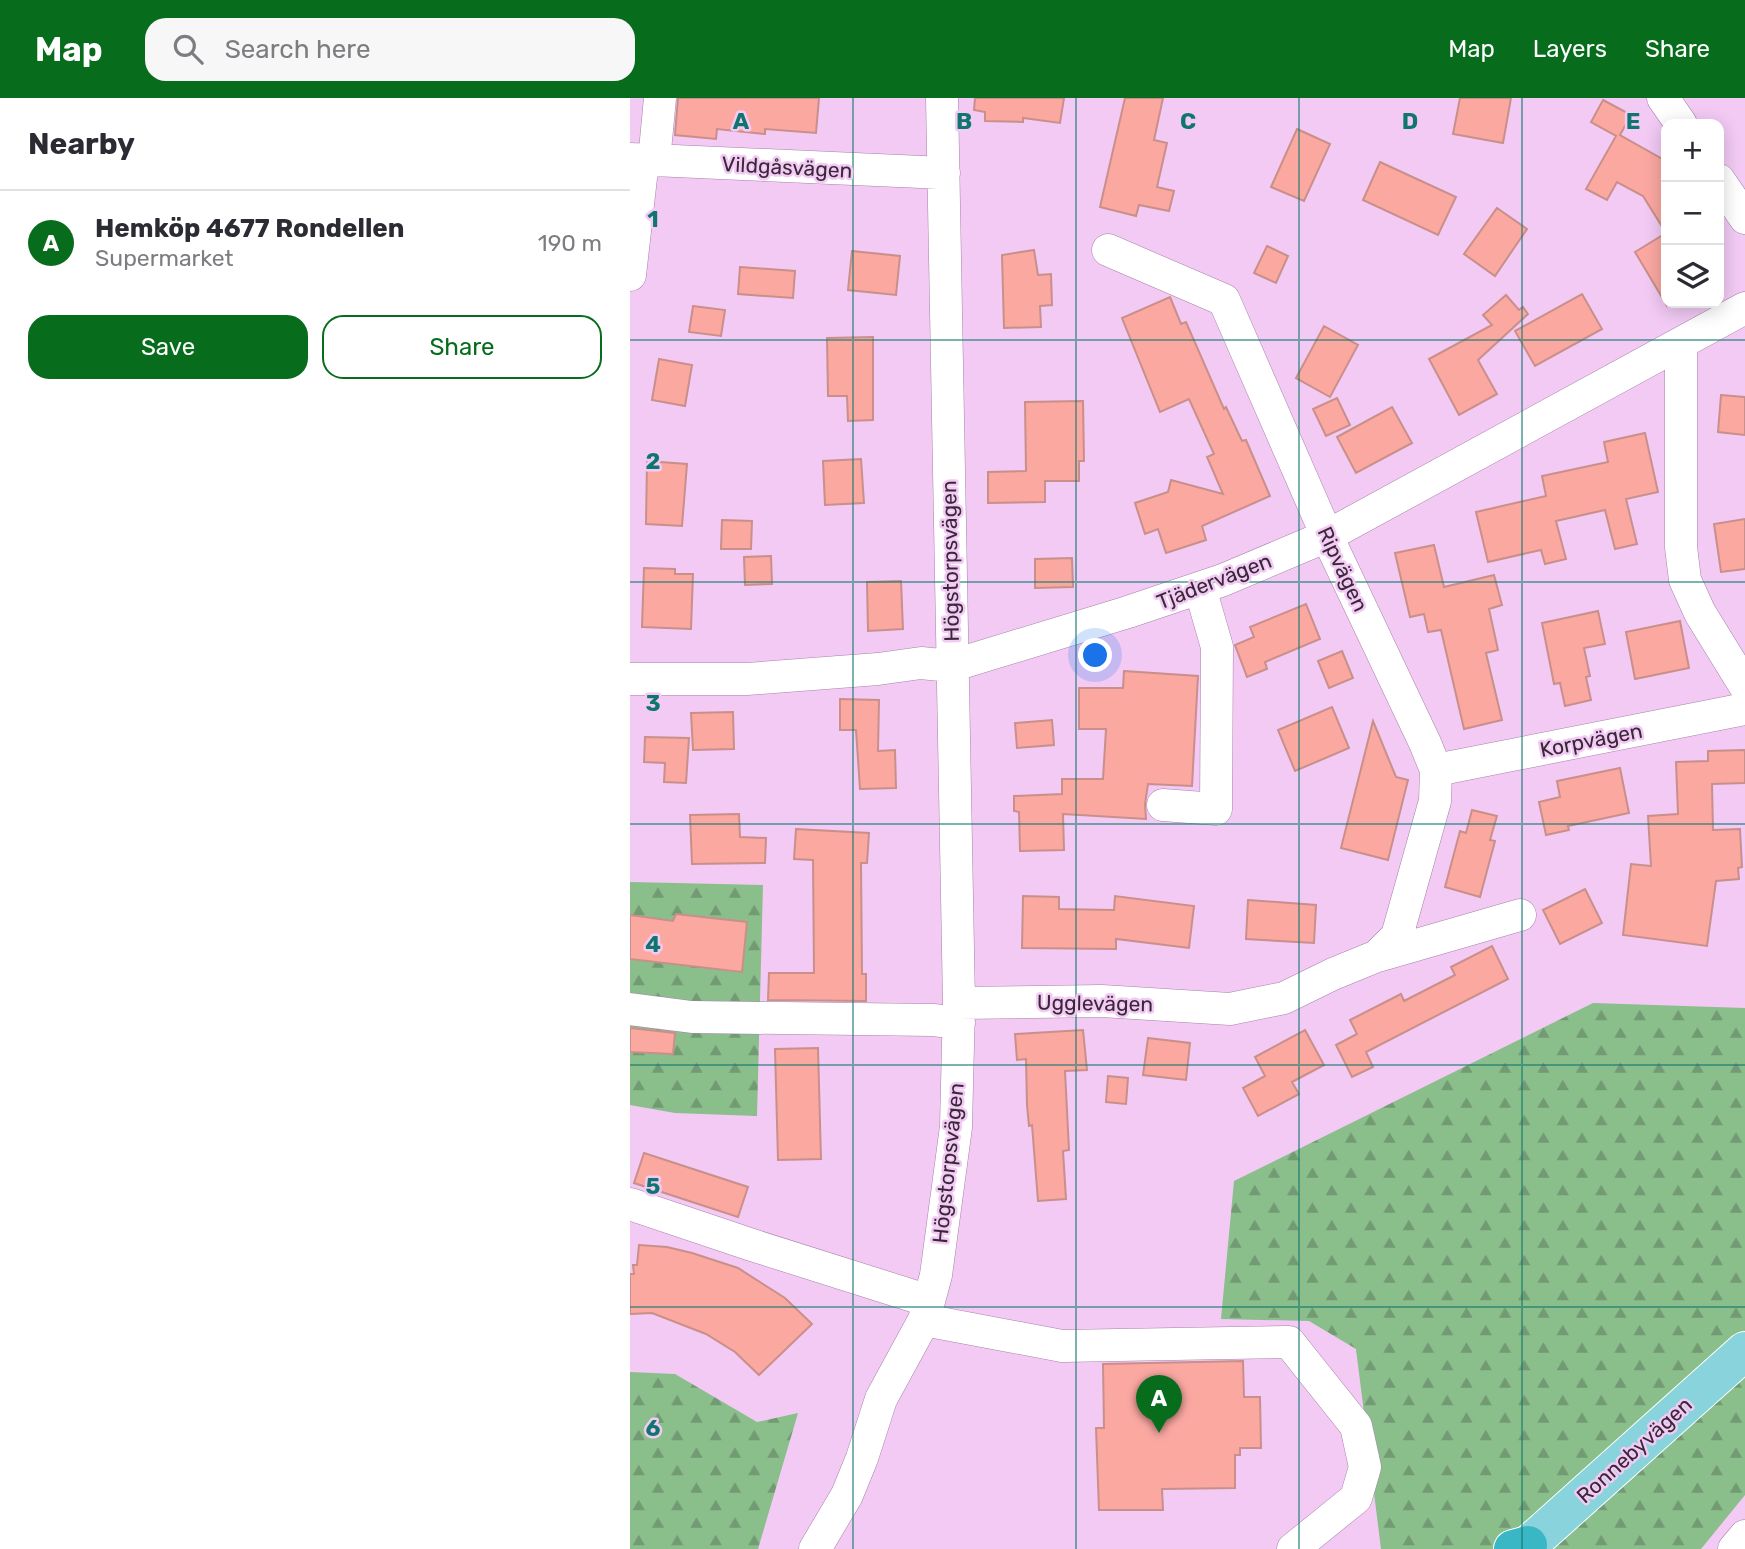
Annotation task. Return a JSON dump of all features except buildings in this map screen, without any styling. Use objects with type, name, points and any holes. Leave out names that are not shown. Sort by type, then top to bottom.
[{"type":"main road","name":"Ronnebyvägen","points":[[1522,1548],[1745,1351]]},
{"type":"street","points":[[630,275],[642,160],[660,98]]},
{"type":"street","name":"Högstorpsvägen","points":[[816,1549],[847,1495],[881,1399],[926,1311],[936,1275],[956,1127],[959,1013],[942,98]]},
{"type":"street","points":[[1662,98],[1677,119]]},
{"type":"street","name":"Vildgåsvägen","points":[[642,160],[944,173]]},
{"type":"street","points":[[1720,182],[1745,218]]},
{"type":"street","name":"Ripvägen","points":[[1108,250],[1224,300],[1327,536],[1436,770],[1435,801],[1397,936],[1377,956]]},
{"type":"street","name":"Tjädervägen","points":[[630,679],[747,679],[921,663],[951,666],[1200,588],[1327,536],[1745,308]]},
{"type":"street","points":[[1681,343],[1681,547],[1685,580],[1700,613],[1745,686]]},
{"type":"street","points":[[1163,805],[1216,809],[1217,647],[1200,588]]},
{"type":"street","name":"Korpvägen","points":[[1436,770],[1745,709]]},
{"type":"street","name":"Ripvägen","points":[[1230,1009],[1284,998],[1377,956],[1520,915]]},
{"type":"street","name":"Ugglevägen","points":[[959,1013],[1102,1001],[1230,1009]]},
{"type":"street","points":[[630,1009],[692,1017],[933,1020],[959,1013]]},
{"type":"street","points":[[630,1204],[926,1311],[1062,1346],[1289,1342],[1356,1426],[1365,1467],[1356,1498],[1293,1549]]},
{"type":"street","points":[[630,1222],[664,1216]]},
{"type":"street","points":[[1734,1549],[1745,1536]]},
{"type":"green space","points":[[630,882],[763,885],[757,1116],[675,1113],[630,1105]]},
{"type":"green space","points":[[1593,1003],[1745,1008],[1745,1495],[1701,1549],[1381,1549],[1356,1349],[1309,1321],[1221,1319],[1234,1181]]},
{"type":"green space","points":[[630,1372],[675,1374],[757,1422],[798,1413],[758,1549],[630,1549]]},
{"type":"place","name":"Hemköp 4677 Rondellen","points":[[1159,1433]]}]
